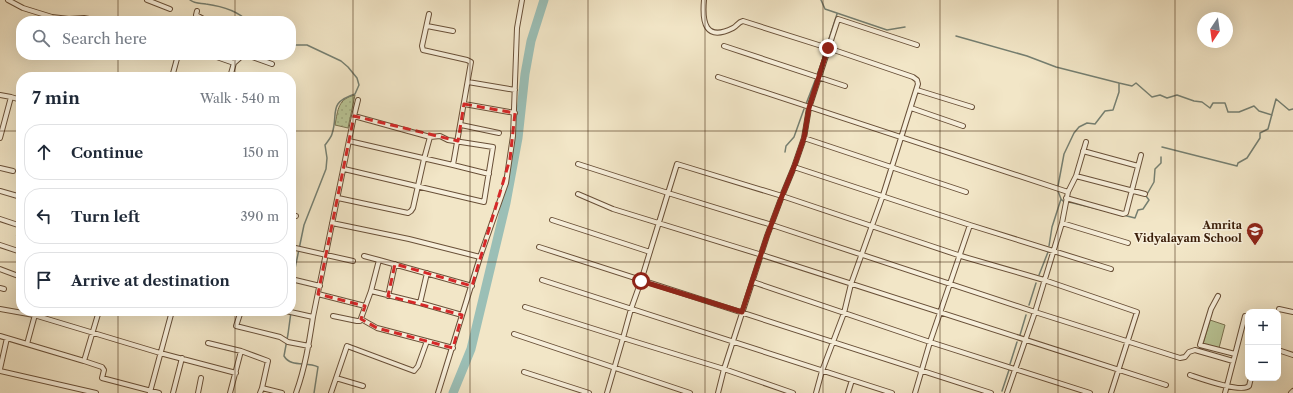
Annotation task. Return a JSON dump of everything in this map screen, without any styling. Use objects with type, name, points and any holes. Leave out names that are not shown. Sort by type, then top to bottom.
[{"type":"street","points":[[8,0],[23,8],[49,16]]},
{"type":"street","points":[[147,0],[170,9]]},
{"type":"street","points":[[438,393],[480,257],[506,183],[513,136],[517,28],[522,0]]},
{"type":"street","points":[[704,0],[703,14],[705,26],[713,33],[733,28],[743,21],[828,48],[913,77],[917,80],[917,90],[883,195],[851,284],[844,313],[822,371],[816,393]]},
{"type":"street","points":[[197,11],[196,14],[199,16]]},
{"type":"street","points":[[429,14],[422,46],[424,50],[471,62],[453,165]]},
{"type":"street","points":[[718,393],[742,312],[782,196],[804,138],[809,108],[838,18],[917,45]]},
{"type":"street","points":[[427,26],[453,31]]},
{"type":"street","points":[[724,46],[845,86]]},
{"type":"street","points":[[173,72],[177,60]]},
{"type":"street","points":[[227,60],[234,63]]},
{"type":"street","points":[[231,72],[234,63],[237,60]]},
{"type":"street","points":[[261,60],[272,64]]},
{"type":"street","points":[[718,77],[1068,192]]},
{"type":"street","points":[[468,82],[515,90]]},
{"type":"street","points":[[917,90],[972,107]]},
{"type":"street","points":[[0,95],[16,98]]},
{"type":"street","points":[[0,138],[11,97]]},
{"type":"street","points":[[296,393],[304,369],[309,346],[313,317],[358,100]]},
{"type":"street","points":[[464,104],[515,113]]},
{"type":"street","points":[[911,108],[963,126]]},
{"type":"street","points":[[344,169],[484,202],[493,147],[448,140],[440,136],[430,137],[354,116]]},
{"type":"street","points":[[461,125],[499,133]]},
{"type":"street","points":[[338,198],[408,212],[411,211],[430,137]]},
{"type":"street","points":[[804,138],[966,192]]},
{"type":"street","points":[[349,141],[489,174]]},
{"type":"street","points":[[1007,393],[1035,312],[1062,223],[1066,198],[1076,176],[1086,142]]},
{"type":"street","points":[[1083,151],[1138,166]]},
{"type":"street","points":[[1066,198],[1124,214],[1127,211],[1141,156]]},
{"type":"street","points":[[578,164],[772,225],[1035,312],[1180,358],[1185,357],[1189,352],[1195,350],[1233,361]]},
{"type":"street","points":[[607,393],[631,310],[677,164],[782,196],[961,256],[1044,280],[1137,312],[1111,393]]},
{"type":"street","points":[[794,167],[883,195],[970,225],[1111,269]]},
{"type":"street","points":[[0,168],[13,171]]},
{"type":"street","points":[[1076,176],[1145,194]]},
{"type":"street","points":[[0,191],[16,196]]},
{"type":"street","points":[[578,194],[613,209],[762,255],[1166,385]]},
{"type":"street","points":[[0,219],[16,224]]},
{"type":"street","points":[[552,220],[650,252]]},
{"type":"street","points":[[332,223],[409,239],[480,257]]},
{"type":"street","points":[[1062,223],[1128,243]]},
{"type":"street","points":[[915,393],[930,342],[961,256],[970,225]]},
{"type":"street","points":[[0,245],[16,250]]},
{"type":"street","points":[[539,247],[990,393]]},
{"type":"street","points":[[296,249],[353,261]]},
{"type":"street","points":[[364,256],[472,286]]},
{"type":"street","points":[[333,316],[357,322],[361,319],[371,291],[379,260]]},
{"type":"street","points":[[388,296],[395,264]]},
{"type":"street","points":[[0,269],[16,275]]},
{"type":"street","points":[[420,303],[427,273]]},
{"type":"street","points":[[542,280],[631,310],[733,341],[892,393]]},
{"type":"street","points":[[296,281],[320,286]]},
{"type":"street","points":[[753,282],[930,342],[1016,368],[1090,393]]},
{"type":"street","points":[[371,291],[462,315]]},
{"type":"street","points":[[318,294],[366,306]]},
{"type":"street","points":[[1218,296],[1211,309],[1200,345],[1234,354]]},
{"type":"street","points":[[525,307],[724,369],[793,393]]},
{"type":"street","points":[[0,309],[16,311]]},
{"type":"street","points":[[1281,309],[1293,312]]},
{"type":"street","points":[[296,313],[313,317]]},
{"type":"street","points":[[27,344],[34,316]]},
{"type":"street","points":[[44,316],[160,353],[236,373]]},
{"type":"street","points":[[84,361],[98,316]]},
{"type":"street","points":[[150,392],[171,316]]},
{"type":"street","points":[[239,316],[236,326],[280,337],[288,342],[309,346]]},
{"type":"street","points":[[1225,393],[1245,316]]},
{"type":"street","points":[[361,319],[377,328],[453,348]]},
{"type":"street","points":[[514,334],[690,393]]},
{"type":"street","points":[[0,336],[102,367],[104,370],[102,378],[158,393]]},
{"type":"street","points":[[7,338],[0,370],[96,393]]},
{"type":"street","points":[[331,393],[347,346],[414,370],[418,366],[427,341]]},
{"type":"street","points":[[208,343],[241,351],[268,361],[261,391],[282,393]]},
{"type":"street","points":[[230,393],[241,351]]},
{"type":"street","points":[[1281,351],[1293,355]]},
{"type":"street","points":[[173,393],[182,358]]},
{"type":"street","points":[[524,372],[589,393]]},
{"type":"street","points":[[1190,375],[1226,386],[1247,388],[1251,381]]},
{"type":"street","points":[[198,393],[201,378]]},
{"type":"street","points":[[336,378],[362,386]]},
{"type":"street","points":[[848,393],[852,380]]},
{"type":"highlighted area","points":[[464,104],[515,113],[510,159],[472,286],[395,264],[388,296],[462,315],[453,348],[377,328],[361,319],[365,306],[318,294],[354,116],[458,141]]},
{"type":"green space","points":[[355,95],[348,128],[335,125],[338,110],[342,102],[345,99]]},
{"type":"green space","points":[[1210,320],[1225,325],[1219,348],[1203,344]]},
{"type":"waterway","points":[[190,0],[196,3],[223,8],[242,16]]},
{"type":"waterway","points":[[453,393],[471,349],[506,203],[518,138],[525,74],[531,41],[544,0]]},
{"type":"waterway","points":[[821,0],[825,9],[887,30],[905,27]]},
{"type":"waterway","points":[[827,45],[837,14]]},
{"type":"waterway","points":[[956,36],[1027,56],[1056,67],[1119,83]]},
{"type":"waterway","points":[[296,45],[307,45],[341,61],[357,78],[359,85],[355,94],[346,97],[337,105],[332,134],[325,145],[327,158],[326,169],[304,225],[296,264]]},
{"type":"waterway","points":[[817,75],[826,50]]},
{"type":"waterway","points":[[806,104],[816,78]]},
{"type":"waterway","points":[[1058,186],[1064,154],[1074,133],[1079,127],[1087,123],[1095,124],[1105,111],[1113,110],[1119,92],[1119,83],[1132,86],[1136,83],[1152,97],[1160,95],[1167,98],[1177,95],[1202,102],[1210,108],[1213,103],[1225,103],[1228,112],[1239,112],[1254,106],[1259,111],[1272,115]]},
{"type":"waterway","points":[[1162,147],[1237,166],[1238,163],[1247,158],[1260,138],[1260,133],[1268,129],[1276,99],[1289,110],[1293,109]]},
{"type":"waterway","points":[[785,152],[786,146],[794,137],[804,109]]},
{"type":"waterway","points":[[1123,215],[1135,218],[1138,210],[1143,209],[1149,200],[1146,196],[1154,182],[1155,169],[1161,163],[1161,157]]},
{"type":"waterway","points":[[1058,191],[1063,201]]},
{"type":"waterway","points":[[1049,246],[1052,227],[1061,199]]},
{"type":"waterway","points":[[1069,202],[1102,210]]},
{"type":"waterway","points":[[1039,275],[1048,252]]},
{"type":"waterway","points":[[1029,305],[1036,283]]},
{"type":"waterway","points":[[1020,335],[1026,315]]},
{"type":"waterway","points":[[290,316],[284,356],[291,362],[309,364],[318,367],[314,393]]},
{"type":"waterway","points":[[1010,364],[1017,342]]},
{"type":"waterway","points":[[1002,391],[1009,370]]},
{"type":"place","name":"Amrita Vidyalayam School","points":[[1255,246]]},
{"type":"route","points":[[641,281],[742,312],[767,236],[804,138],[809,108],[828,48]]}]
